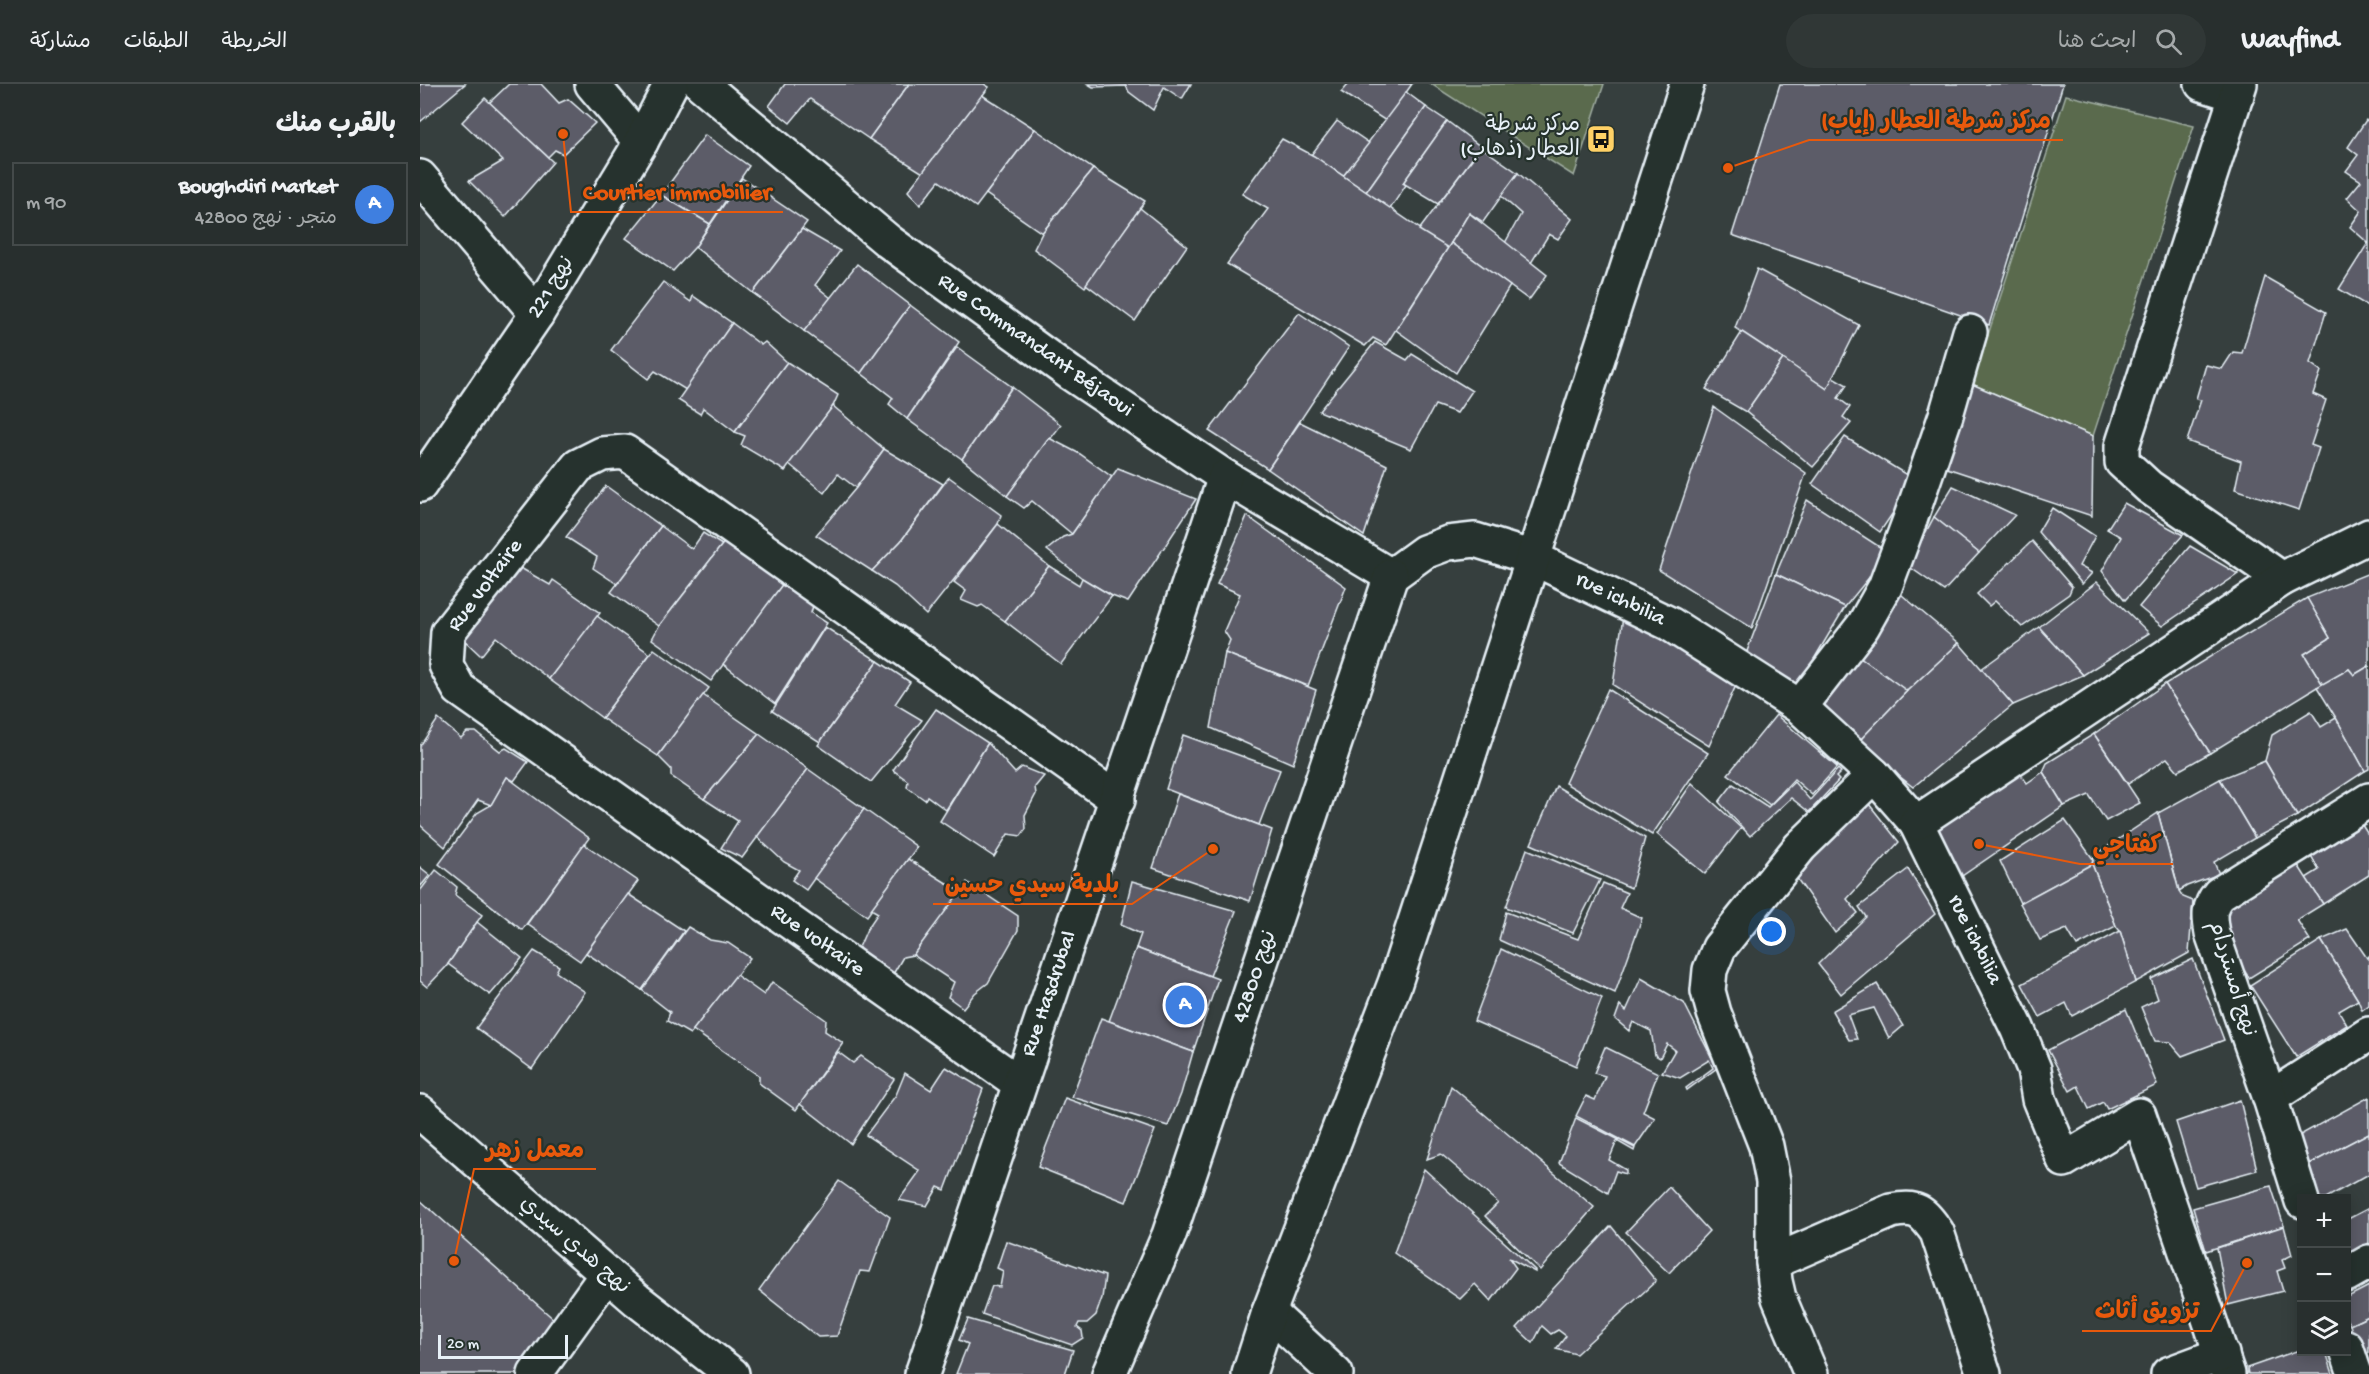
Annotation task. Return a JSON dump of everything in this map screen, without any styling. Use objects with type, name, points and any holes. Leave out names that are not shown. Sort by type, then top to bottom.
[{"type":"street","points":[[592,84],[640,142]]},
{"type":"street","name":"نهج 221","points":[[420,485],[537,314],[640,142],[671,84]]},
{"type":"street","name":"Rue Commandant Béjaoui","points":[[701,84],[888,241],[1070,373],[1225,477],[1391,576]]},
{"type":"street","points":[[1249,1374],[1269,1312],[1395,983],[1687,84]]},
{"type":"street","points":[[2202,84],[2239,90],[2122,446],[2122,462],[2149,487],[2282,579]]},
{"type":"street","points":[[420,177],[537,314]]},
{"type":"street","points":[[1800,707],[1863,626],[1885,586],[1942,425],[1970,332]]},
{"type":"street","name":"Rue voltaire","points":[[1019,1083],[459,689],[446,665],[448,632],[578,466],[602,454],[625,452],[1118,800]]},
{"type":"street","name":"Rue Hasdrubal","points":[[922,1374],[1019,1083],[1118,800],[1225,477]]},
{"type":"street","points":[[1916,823],[2282,579],[2369,536]]},
{"type":"street","name":"rue ichbilia","points":[[1391,576],[1425,552],[1448,543],[1475,540],[1533,558],[1670,624],[1800,707],[1874,775],[1916,823],[2017,1028],[2034,1069],[2039,1099],[2064,1160],[2139,1114],[2225,1364]]},
{"type":"street","name":"نهج 42800","points":[[1109,1374],[1169,1235],[1391,576]]},
{"type":"street","points":[[1811,1374],[1779,1298],[1773,1262],[1773,1181],[1766,1146],[1714,1013],[1708,991],[1710,970],[1719,948],[1800,847],[1874,775]]},
{"type":"street","name":"نهج أمستردام","points":[[2299,1194],[2270,1098],[2212,933],[2209,915],[2211,903],[2219,894],[2369,800]]},
{"type":"street","points":[[2270,1098],[2369,1034]]},
{"type":"street","name":"نهج هدي سيدي","points":[[420,1112],[637,1300],[732,1374]]},
{"type":"street","points":[[1773,1262],[1891,1211],[1909,1208],[1925,1214],[1937,1232],[1984,1374]]},
{"type":"street","points":[[2351,1272],[2369,1262]]},
{"type":"street","points":[[535,1374],[607,1274]]},
{"type":"street","points":[[1269,1312],[1336,1374]]},
{"type":"street","points":[[2349,1356],[2355,1374]]},
{"type":"street","points":[[2168,1374],[2225,1364]]},
{"type":"green space","points":[[1431,84],[1604,84],[1574,176]]},
{"type":"green space","points":[[2066,95],[2194,126],[2093,436],[1972,384]]},
{"type":"building","points":[[420,84],[465,84],[420,122]]},
{"type":"building","points":[[509,84],[541,84],[559,103],[568,99],[595,123],[563,154],[555,150],[548,157],[489,103]]},
{"type":"building","points":[[785,84],[909,84],[869,139],[810,99],[790,123],[769,106]]},
{"type":"building","points":[[909,84],[984,84],[989,87],[923,173],[869,139]]},
{"type":"building","points":[[1088,84],[1191,84],[1182,99],[1164,87],[1153,110],[1129,92],[1126,86],[1093,87]]},
{"type":"building","points":[[1348,84],[1412,84],[1386,121],[1341,92]]},
{"type":"building","points":[[1780,84],[2063,84],[1989,325],[1732,235]]},
{"type":"building","points":[[1406,92],[1426,107],[1366,192],[1343,176]]},
{"type":"building","points":[[982,95],[1035,129],[976,207],[939,181],[920,205],[908,191]]},
{"type":"building","points":[[485,98],[553,162],[505,217],[469,181],[503,161],[462,122]]},
{"type":"building","points":[[1426,107],[1447,121],[1403,183],[1406,185],[1390,209],[1366,192]]},
{"type":"building","points":[[2366,120],[2369,122],[2369,307],[2339,289],[2368,243],[2350,227],[2361,211],[2347,198],[2361,181],[2346,171],[2358,155],[2348,147]]},
{"type":"building","points":[[1337,121],[1369,143],[1343,176],[1311,155]]},
{"type":"building","points":[[1447,121],[1481,147],[1438,204],[1403,183]]},
{"type":"building","points":[[1035,129],[1093,169],[1042,233],[986,194]]},
{"type":"building","points":[[705,135],[749,166],[710,224],[661,195]]},
{"type":"building","points":[[1282,139],[1314,156],[1448,248],[1386,345],[1373,338],[1365,346],[1227,264],[1268,209],[1242,194]]},
{"type":"building","points":[[1481,147],[1518,173],[1483,222],[1469,213],[1448,248],[1419,230]]},
{"type":"building","points":[[1093,169],[1145,201],[1085,287],[1034,249],[1042,233]]},
{"type":"building","points":[[1518,173],[1572,219],[1558,239],[1549,234],[1531,263],[1505,243],[1521,214],[1501,196]]},
{"type":"building","points":[[742,178],[807,222],[753,293],[695,247]]},
{"type":"building","points":[[661,195],[710,224],[695,247],[673,271],[626,238]]},
{"type":"building","points":[[1140,208],[1187,246],[1135,321],[1086,284]]},
{"type":"building","points":[[1469,213],[1547,275],[1529,300],[1451,243]]},
{"type":"building","points":[[802,229],[840,251],[815,285],[831,298],[804,331],[753,293]]},
{"type":"building","points":[[1451,243],[1510,286],[1456,373],[1396,330]]},
{"type":"building","points":[[857,264],[910,305],[861,373],[804,331]]},
{"type":"building","points":[[1757,269],[1859,325],[1827,389],[1735,328]]},
{"type":"building","points":[[2265,277],[2326,312],[2310,363],[2321,371],[2313,394],[2326,400],[2311,445],[2319,448],[2299,510],[2235,489],[2241,461],[2187,441],[2201,400],[2196,399],[2206,365],[2222,369],[2233,352],[2242,353]]},
{"type":"building","points":[[663,282],[691,302],[693,296],[732,323],[686,390],[655,371],[648,379],[611,350]]},
{"type":"building","points":[[910,305],[959,342],[907,419],[889,404],[893,398],[861,373]]},
{"type":"building","points":[[1299,313],[1349,347],[1268,469],[1209,431]]},
{"type":"building","points":[[732,323],[761,345],[765,342],[787,362],[735,432],[703,408],[700,414],[678,400]]},
{"type":"building","points":[[1742,332],[1783,359],[1746,412],[1706,389]]},
{"type":"building","points":[[1375,342],[1407,360],[1412,354],[1472,391],[1457,413],[1435,405],[1411,449],[1319,411]]},
{"type":"building","points":[[957,347],[1012,387],[962,459],[907,419]]},
{"type":"building","points":[[1783,359],[1827,389],[1833,377],[1847,385],[1838,398],[1850,407],[1843,417],[1851,423],[1813,467],[1746,412]]},
{"type":"building","points":[[787,362],[838,395],[833,406],[785,471],[741,445],[745,436],[735,432]]},
{"type":"building","points":[[1972,384],[2093,436],[2092,516],[1944,467]]},
{"type":"building","points":[[1012,387],[1061,425],[1007,496],[962,459]]},
{"type":"building","points":[[833,406],[884,449],[856,488],[838,474],[824,493],[789,464]]},
{"type":"building","points":[[1714,407],[1806,473],[1752,628],[1659,570]]},
{"type":"building","points":[[1300,422],[1387,465],[1364,536],[1268,469]]},
{"type":"building","points":[[1845,437],[1915,480],[1880,532],[1812,484]]},
{"type":"building","points":[[1049,438],[1080,454],[1112,477],[1072,534],[1032,501],[1024,508],[1007,496]]},
{"type":"building","points":[[884,449],[943,484],[901,541],[872,571],[816,535],[856,488]]},
{"type":"building","points":[[1118,468],[1196,499],[1128,602],[1112,596],[1082,578],[1047,550],[1063,537],[1072,534]]},
{"type":"building","points":[[949,477],[1001,515],[998,524],[926,615],[895,586],[872,571],[901,541]]},
{"type":"building","points":[[606,486],[661,526],[617,584],[593,568],[597,557],[566,537]]},
{"type":"building","points":[[1953,486],[2015,515],[1979,553],[1934,517]]},
{"type":"building","points":[[1807,500],[1889,553],[1845,607],[1776,574]]},
{"type":"building","points":[[2124,503],[2183,535],[2125,600],[2102,571],[2121,537],[2107,529]]},
{"type":"building","points":[[2052,508],[2095,536],[2079,566],[2092,573],[2082,584],[2038,532]]},
{"type":"building","points":[[1247,516],[1346,587],[1308,686],[1225,653],[1230,640],[1224,631],[1240,594],[1217,584]]},
{"type":"building","points":[[1934,517],[1979,553],[1944,591],[1908,566]]},
{"type":"building","points":[[998,524],[1049,566],[1005,621],[982,605],[978,607],[961,600],[966,591],[954,582]]},
{"type":"building","points":[[661,526],[692,549],[703,533],[722,545],[659,626],[611,592]]},
{"type":"building","points":[[725,541],[785,581],[711,681],[652,639],[659,626]]},
{"type":"building","points":[[2032,541],[2072,587],[2069,594],[2022,627],[1995,601],[1989,606],[1977,594]]},
{"type":"building","points":[[2190,546],[2238,574],[2162,626],[2139,607]]},
{"type":"building","points":[[517,566],[550,585],[553,580],[600,613],[549,679],[496,637],[481,656],[460,636]]},
{"type":"building","points":[[1049,566],[1079,585],[1082,578],[1112,596],[1061,664],[1005,621]]},
{"type":"building","points":[[2369,573],[2369,666],[2354,675],[2349,669],[2323,685],[2304,654],[2330,638],[2307,598]]},
{"type":"building","points":[[1776,574],[1845,607],[1795,691],[1743,662]]},
{"type":"building","points":[[787,578],[815,598],[811,613],[827,623],[775,704],[723,664]]},
{"type":"building","points":[[2097,582],[2149,633],[2083,675],[2039,627]]},
{"type":"building","points":[[1896,590],[1959,643],[1907,691],[1849,649]]},
{"type":"building","points":[[2307,598],[2330,638],[2304,654],[2323,685],[2210,753],[2165,684]]},
{"type":"building","points":[[597,616],[650,654],[602,718],[549,679]]},
{"type":"building","points":[[1623,617],[1737,683],[1709,746],[1613,685]]},
{"type":"building","points":[[825,627],[878,661],[820,742],[772,711]]},
{"type":"building","points":[[2039,627],[2083,675],[2013,705],[1981,669]]},
{"type":"building","points":[[1959,643],[2013,705],[1913,787],[1857,743],[1907,691]]},
{"type":"building","points":[[654,649],[709,688],[658,756],[602,718]]},
{"type":"building","points":[[1849,649],[1907,691],[1857,743],[1807,705]]},
{"type":"building","points":[[1225,653],[1316,690],[1293,764],[1211,728]]},
{"type":"building","points":[[878,661],[910,682],[895,704],[922,720],[871,782],[818,745]]},
{"type":"building","points":[[2369,666],[2369,769],[2365,771],[2317,687],[2349,669],[2354,675]]},
{"type":"building","points":[[2165,684],[2210,753],[2178,771],[2167,758],[2128,784],[2094,734]]},
{"type":"building","points":[[1608,689],[1708,753],[1652,835],[1565,783]]},
{"type":"building","points":[[703,695],[759,734],[704,799],[671,776],[671,769],[658,756]]},
{"type":"building","points":[[936,709],[988,743],[946,810],[927,796],[925,800],[907,787],[908,781],[893,770]]},
{"type":"building","points":[[2311,711],[2321,727],[2336,718],[2365,771],[2297,816],[2265,761],[2272,735]]},
{"type":"building","points":[[1776,715],[1837,767],[1812,795],[1794,779],[1770,805],[1728,774]]},
{"type":"building","points":[[438,719],[461,738],[467,732],[476,732],[500,751],[506,748],[528,762],[514,781],[507,777],[491,805],[478,800],[445,847],[420,825],[420,746]]},
{"type":"building","points":[[759,734],[808,769],[742,858],[721,848],[738,821],[704,799]]},
{"type":"building","points":[[2094,734],[2140,803],[2106,821],[2089,795],[2064,806],[2043,772],[2047,763]]},
{"type":"building","points":[[1183,735],[1280,770],[1259,825],[1166,789]]},
{"type":"building","points":[[988,743],[1015,773],[1022,767],[1044,776],[1035,787],[1036,794],[1025,815],[1026,829],[1021,836],[1008,834],[994,857],[940,821]]},
{"type":"building","points":[[2265,761],[2297,816],[2255,838],[2220,779]]},
{"type":"building","points":[[808,769],[864,809],[806,890],[792,880],[799,870],[784,862],[757,837]]},
{"type":"building","points":[[1838,769],[1841,772],[1836,777],[1839,780],[1809,812],[1791,798],[1750,836],[1719,802],[1733,784],[1768,807],[1794,782],[1810,800]]},
{"type":"building","points":[[2017,769],[2027,783],[2043,772],[2064,806],[1959,878],[1926,828]]},
{"type":"building","points":[[507,777],[589,838],[522,930],[439,864],[477,813],[491,805]]},
{"type":"building","points":[[2220,779],[2255,838],[2214,862],[2219,874],[2179,891],[2158,813]]},
{"type":"building","points":[[1692,783],[1741,828],[1705,874],[1657,834]]},
{"type":"building","points":[[1556,786],[1645,838],[1631,888],[1531,844]]},
{"type":"building","points":[[1178,794],[1272,830],[1250,901],[1153,868]]},
{"type":"building","points":[[1865,799],[1899,842],[1847,899],[1858,913],[1835,933],[1791,870]]},
{"type":"building","points":[[864,809],[917,847],[867,916],[814,878]]},
{"type":"building","points":[[2158,813],[2179,891],[2183,897],[2193,901],[2189,953],[2136,982],[2120,931],[2092,864],[2095,855]]},
{"type":"building","points":[[2065,820],[2093,859],[2092,864],[2020,903],[2000,861]]},
{"type":"building","points":[[2360,822],[2369,836],[2369,875],[2323,904],[2306,878],[2319,870],[2310,855]]},
{"type":"building","points":[[584,844],[638,881],[580,961],[527,924]]},
{"type":"building","points":[[1527,849],[1600,880],[1573,933],[1506,907]]},
{"type":"building","points":[[908,859],[961,892],[913,955],[903,957],[892,976],[857,952],[867,929],[878,913],[871,909]]},
{"type":"building","points":[[2296,862],[2323,904],[2297,920],[2310,940],[2249,978],[2225,940],[2222,908]]},
{"type":"building","points":[[2092,864],[2116,926],[2077,946],[2067,929],[2040,940],[2020,903]]},
{"type":"building","points":[[420,867],[430,875],[420,887]]},
{"type":"building","points":[[1908,869],[1935,914],[1841,994],[1818,964],[1866,917],[1859,907]]},
{"type":"building","points":[[436,870],[457,887],[455,895],[482,915],[446,967],[427,987],[420,981],[420,891]]},
{"type":"building","points":[[1132,881],[1236,911],[1210,976],[1136,948],[1141,934],[1121,925]]},
{"type":"building","points":[[967,882],[1018,916],[1018,930],[988,983],[975,993],[963,1008],[948,997],[954,982],[913,955]]},
{"type":"building","points":[[1603,883],[1627,893],[1620,908],[1642,918],[1615,993],[1499,940],[1506,912],[1578,939]]},
{"type":"building","points":[[628,894],[684,931],[642,990],[586,953]]},
{"type":"building","points":[[477,922],[522,958],[490,995],[448,964]]},
{"type":"building","points":[[688,927],[710,940],[728,943],[750,958],[690,1034],[667,1021],[670,1012],[642,990]]},
{"type":"building","points":[[2347,929],[2367,958],[2369,956],[2369,1005],[2362,1010],[2321,940]]},
{"type":"building","points":[[2120,931],[2136,982],[2072,1016],[2066,1003],[2040,1017],[2022,984]]},
{"type":"building","points":[[2321,940],[2358,1000],[2339,1011],[2347,1025],[2296,1057],[2250,985]]},
{"type":"building","points":[[1136,948],[1218,979],[1193,1052],[1109,1021]]},
{"type":"building","points":[[1501,949],[1602,998],[1576,1066],[1474,1021]]},
{"type":"building","points":[[534,951],[559,966],[556,972],[585,992],[532,1069],[476,1028]]},
{"type":"building","points":[[2193,959],[2224,1040],[2182,1056],[2170,1042],[2155,1041],[2141,1007],[2158,999],[2151,979]]},
{"type":"building","points":[[736,975],[764,995],[772,982],[826,1020],[825,1031],[843,1043],[796,1110],[759,1083],[759,1076],[693,1030]]},
{"type":"building","points":[[1641,978],[1684,1003],[1717,1068],[1687,1090],[1686,1088],[1713,1068],[1709,1060],[1680,1078],[1662,1072],[1675,1050],[1667,1044],[1660,1058],[1655,1055],[1651,1031],[1633,1022],[1629,1031],[1615,1019],[1620,1005],[1626,1011]]},
{"type":"building","points":[[1877,984],[1903,1026],[1889,1038],[1874,1008],[1848,1015],[1857,1039],[1849,1040],[1832,1011]]},
{"type":"building","points":[[2126,1009],[2157,1085],[2107,1109],[2103,1102],[2089,1109],[2078,1086],[2070,1091],[2048,1050]]},
{"type":"building","points":[[1101,1018],[1193,1052],[1181,1094],[1168,1126],[1072,1097]]},
{"type":"building","points":[[1605,1047],[1658,1073],[1643,1112],[1655,1118],[1635,1147],[1576,1116],[1586,1096],[1595,1100],[1605,1076],[1594,1073]]},
{"type":"building","points":[[838,1052],[853,1063],[861,1056],[894,1079],[851,1144],[800,1104]]},
{"type":"building","points":[[946,1067],[983,1089],[945,1190],[938,1187],[927,1206],[899,1200],[920,1171],[866,1135],[896,1095],[905,1073],[931,1090]]},
{"type":"building","points":[[1451,1086],[1594,1207],[1540,1270],[1485,1216],[1498,1203],[1441,1154],[1427,1159]]},
{"type":"building","points":[[2369,1097],[2369,1133],[2300,1169],[2291,1140]]},
{"type":"building","points":[[1065,1098],[1155,1130],[1126,1202],[1038,1167]]},
{"type":"building","points":[[2240,1100],[2257,1170],[2196,1187],[2176,1122]]},
{"type":"building","points":[[1576,1118],[1635,1148],[1634,1151],[1617,1141],[1609,1160],[1626,1170],[1626,1174],[1616,1171],[1608,1193],[1559,1163]]},
{"type":"building","points":[[2369,1133],[2369,1174],[2333,1194],[2310,1194],[2300,1169]]},
{"type":"building","points":[[1424,1169],[1535,1272],[1509,1258],[1516,1268],[1491,1301],[1475,1284],[1460,1299],[1394,1253]]},
{"type":"building","points":[[839,1181],[890,1217],[870,1272],[860,1271],[837,1336],[818,1337],[759,1290]]},
{"type":"building","points":[[2271,1186],[2284,1226],[2206,1251],[2193,1208]]},
{"type":"building","points":[[1669,1187],[1709,1231],[1669,1273],[1626,1232]]},
{"type":"building","points":[[420,1200],[557,1322],[518,1374],[420,1374]]},
{"type":"building","points":[[2369,1208],[2369,1243],[2351,1254],[2351,1248],[2351,1217]]},
{"type":"building","points":[[1611,1226],[1656,1281],[1576,1354],[1556,1349],[1566,1336],[1558,1330],[1551,1334],[1542,1326],[1533,1343],[1517,1328]]},
{"type":"building","points":[[2284,1226],[2292,1255],[2282,1260],[2285,1268],[2277,1271],[2283,1291],[2228,1305],[2217,1248]]},
{"type":"building","points":[[1006,1241],[1105,1276],[1102,1298],[1096,1315],[1087,1323],[1079,1323],[1077,1327],[1082,1331],[1083,1338],[1072,1345],[982,1314],[992,1286],[1000,1287],[1003,1271],[997,1268]]},
{"type":"building","points":[[2369,1286],[2369,1316],[2351,1325],[2351,1302],[2351,1295]]},
{"type":"building","points":[[2369,1316],[2369,1353],[2361,1357],[2351,1328],[2351,1325]]},
{"type":"building","points":[[968,1319],[1073,1350],[1065,1374],[956,1374],[968,1344],[959,1340]]},
{"type":"building","points":[[2297,1351],[2297,1356],[2327,1356],[2333,1374],[2248,1374],[2247,1368]]},
{"type":"place","name":"Courtier immobilier","points":[[563,134]]},
{"type":"place","name":"مركز شرطة العطار (ذهاب)","points":[[1601,139]]},
{"type":"place","name":"مركز شرطة العطار (إياب)","points":[[1728,168]]},
{"type":"place","name":"كفتاجي","points":[[1979,844]]},
{"type":"place","name":"بلدية سيدي حسين","points":[[1213,849]]},
{"type":"place","name":"Boughdiri Market","points":[[1185,1005]]},
{"type":"place","name":"معمل زهر","points":[[454,1261]]},
{"type":"place","name":"تزويق أثاث","points":[[2247,1263]]}]
